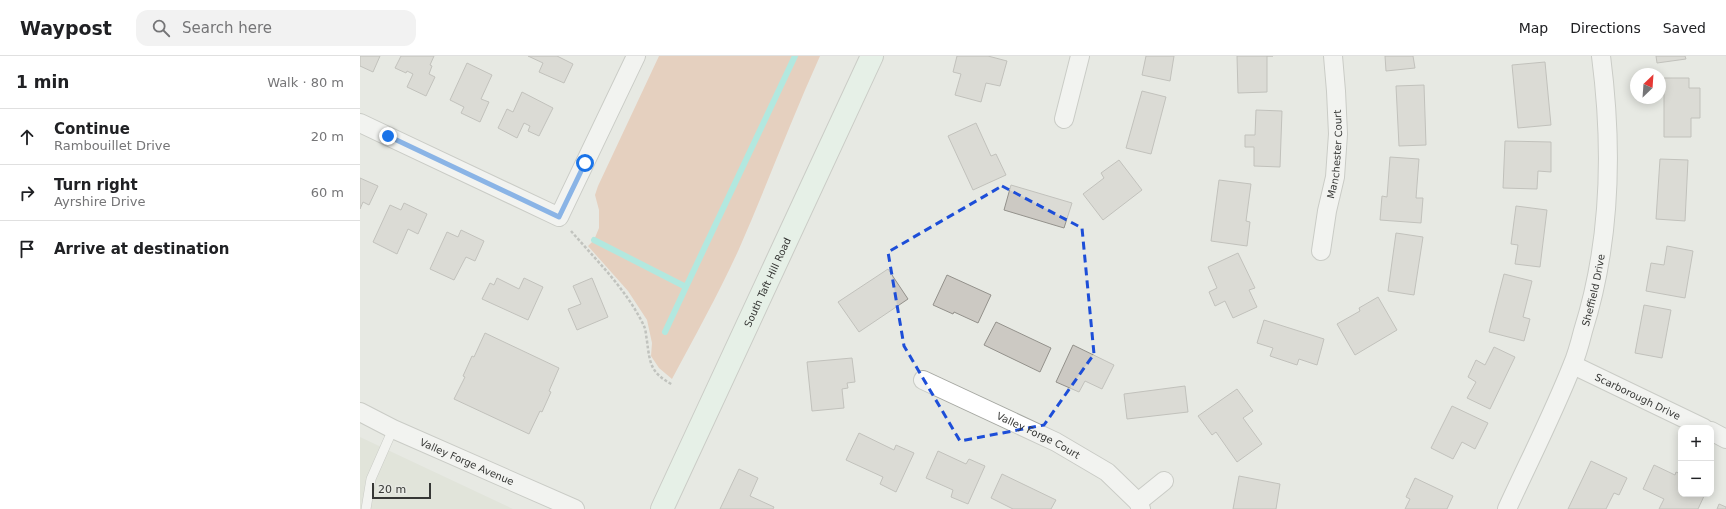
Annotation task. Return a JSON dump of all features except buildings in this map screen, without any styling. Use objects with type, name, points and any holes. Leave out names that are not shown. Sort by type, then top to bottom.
[{"type":"main road","name":"South Taft Hill Road","points":[[662,509],[872,56]]},
{"type":"street","points":[[360,123],[559,217],[636,56]]},
{"type":"street","points":[[1064,119],[1080,56]]},
{"type":"street","name":"Manchester Court","points":[[1321,251],[1327,210],[1335,177],[1338,134],[1333,56]]},
{"type":"street","name":"Sheffield Drive","points":[[1507,509],[1573,365],[1591,304],[1602,247],[1606,213],[1609,155],[1606,97],[1601,56]]},
{"type":"street","name":"Scarborough Drive","points":[[1573,365],[1698,425]]},
{"type":"street","name":"Valley Forge Court","points":[[923,380],[1062,446],[1107,472],[1140,506]]},
{"type":"street","name":"Valley Forge Avenue","points":[[360,412],[393,429],[575,509]]},
{"type":"street","points":[[1714,433],[1726,439]]},
{"type":"street","points":[[1140,506],[1164,481]]},
{"type":"lane","points":[[366,509],[371,479],[393,429]]},
{"type":"path","points":[[559,217],[621,289],[645,327],[652,369],[660,378],[673,384]]},
{"type":"highlighted area","points":[[1002,186],[1082,228],[1094,354],[1044,425],[960,441],[904,346],[888,252]]},
{"type":"shaded area","points":[[659,56],[820,56],[739,249],[672,379],[659,368],[651,356],[652,343],[647,320],[628,291],[588,246],[594,240],[599,228],[599,210],[595,195],[598,186]]},
{"type":"shaded area","points":[[360,437],[513,509],[360,509]]},
{"type":"waterway","points":[[686,287],[795,56]]},
{"type":"waterway","points":[[594,240],[686,287],[665,332]]},
{"type":"route","points":[[388,136],[559,217],[585,163]]}]
